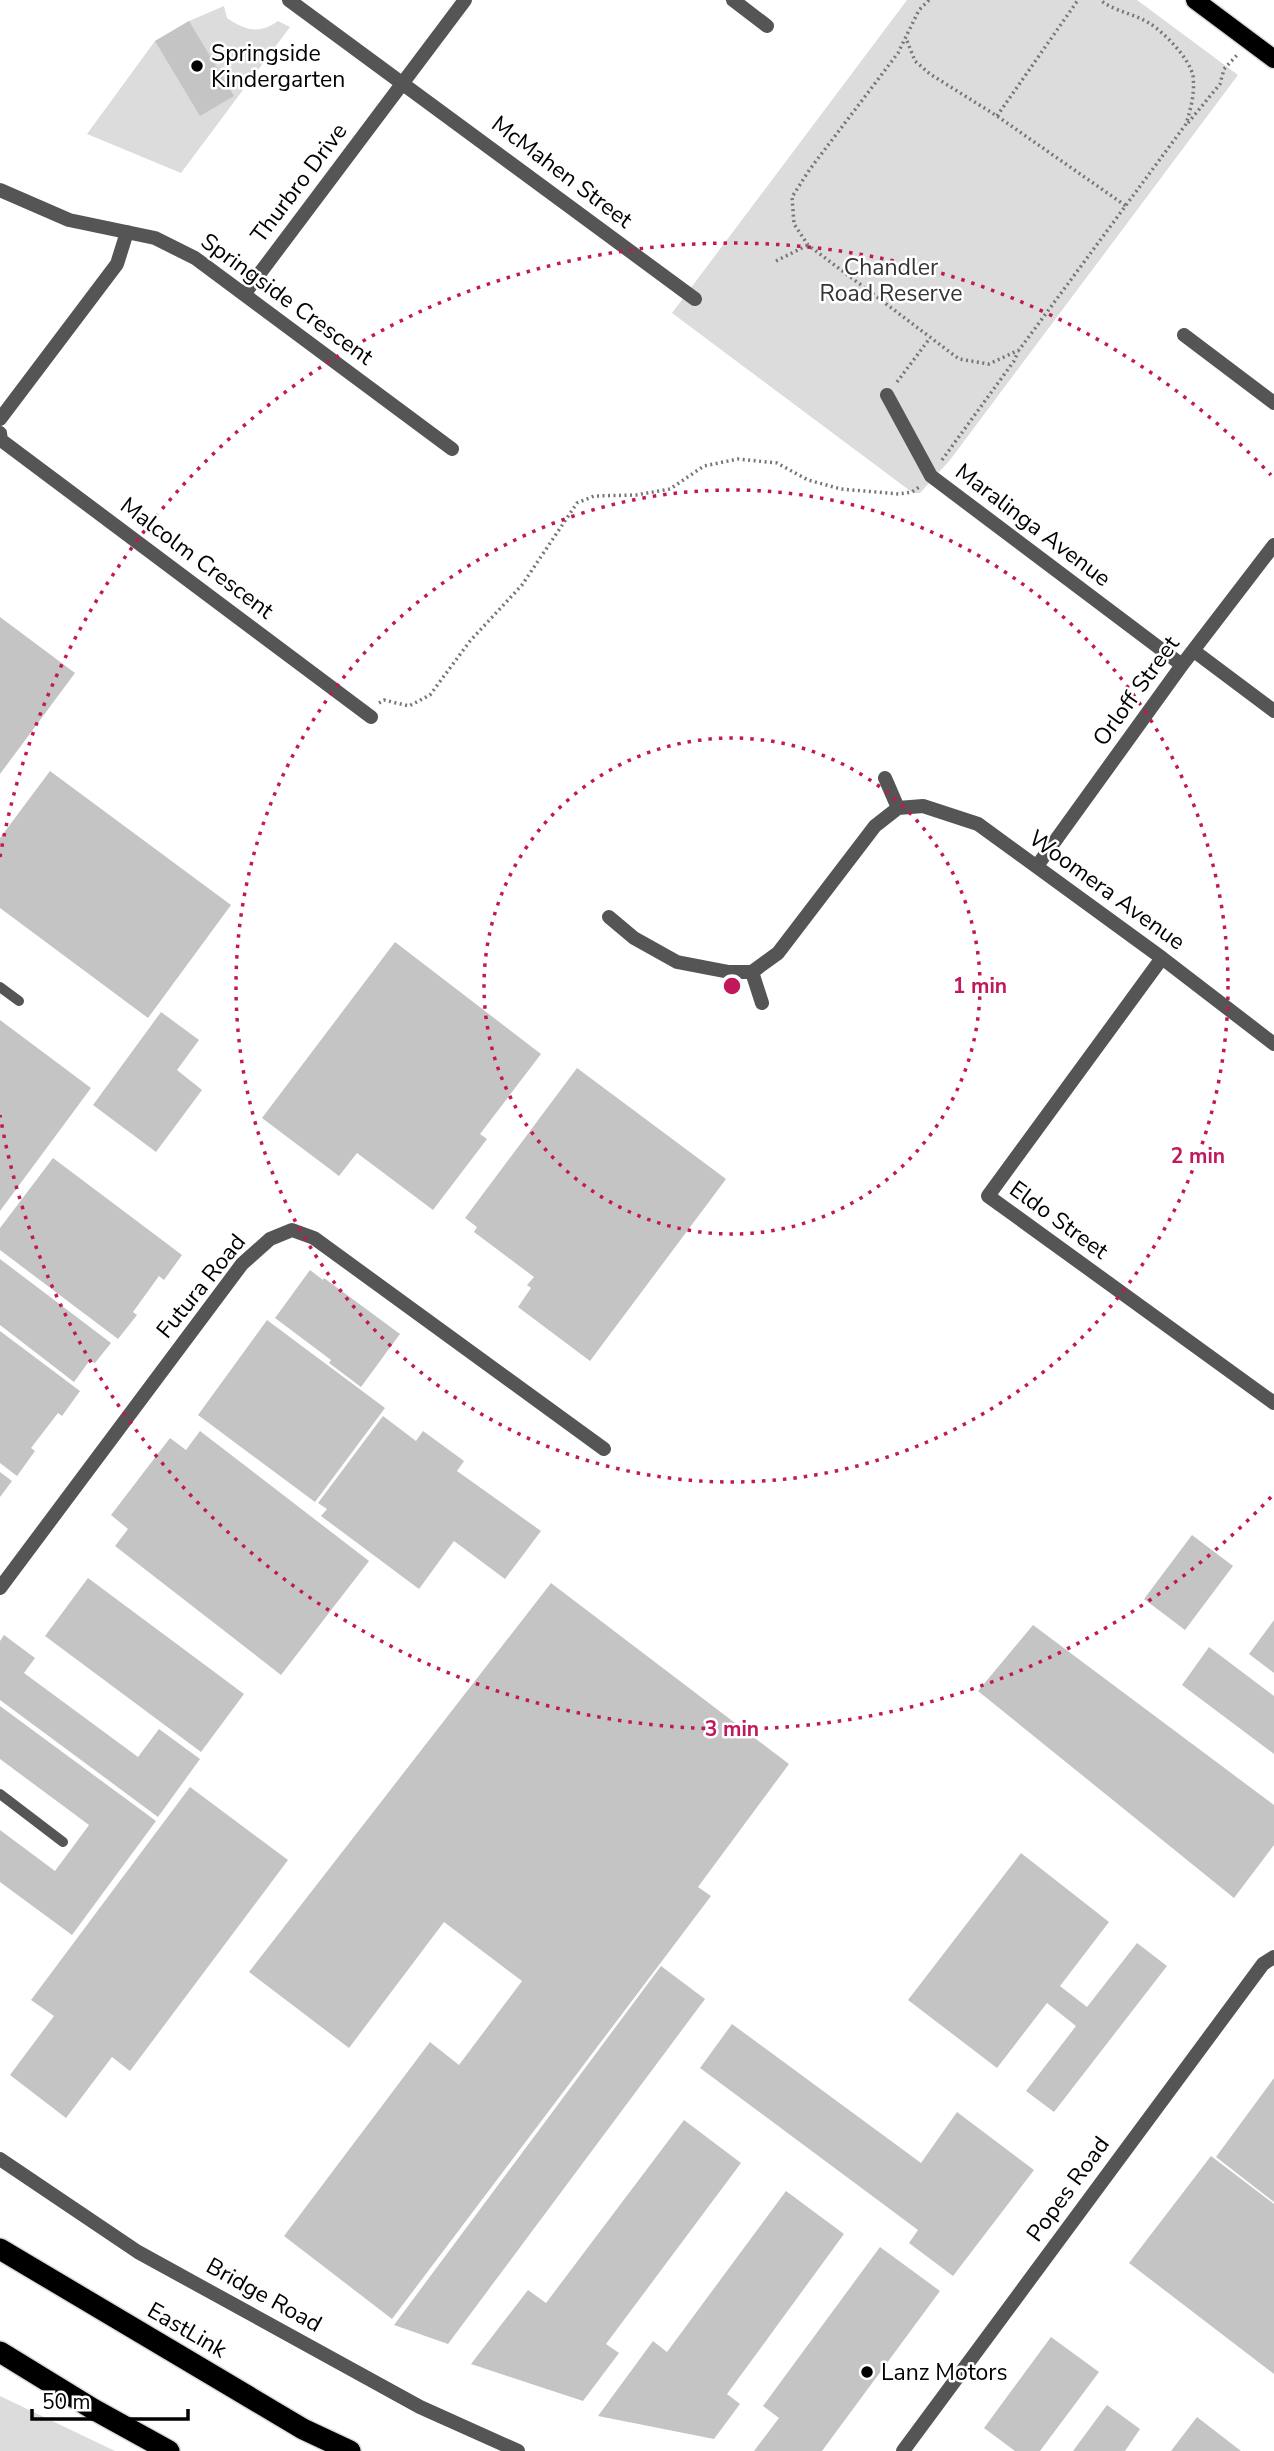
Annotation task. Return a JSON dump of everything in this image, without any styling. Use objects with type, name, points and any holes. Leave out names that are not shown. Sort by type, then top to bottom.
[{"type":"highway","name":"EastLink","points":[[0,2249],[303,2429],[350,2451]]},
{"type":"highway","points":[[0,2353],[169,2451]]},
{"type":"main road","points":[[1195,0],[1274,59]]},
{"type":"street","name":"McMahen Street","points":[[289,0],[695,299]]},
{"type":"street","name":"Thurbro Drive","points":[[245,293],[465,0]]},
{"type":"street","points":[[733,0],[767,26]]},
{"type":"street","name":"Springside Crescent","points":[[0,190],[69,220],[155,238],[195,258],[452,449]]},
{"type":"street","points":[[0,419],[117,264],[127,232]]},
{"type":"street","points":[[1184,335],[1274,402]]},
{"type":"street","name":"Maralinga Avenue","points":[[887,395],[930,476],[1182,665]]},
{"type":"street","name":"Malcolm Crescent","points":[[0,433],[1,440],[367,714]]},
{"type":"street","name":"Orloff Street","points":[[1037,866],[1182,665],[1274,545]]},
{"type":"street","points":[[1194,651],[1274,712]]},
{"type":"street","points":[[609,917],[634,938],[677,962],[729,972],[752,972],[778,953],[874,826],[898,808],[885,778]]},
{"type":"street","name":"Woomera Avenue","points":[[898,808],[923,806],[978,824],[1162,958],[1274,1044]]},
{"type":"street","name":"Eldo Street","points":[[1162,958],[988,1196],[1274,1403]]},
{"type":"street","points":[[752,972],[762,1003]]},
{"type":"street","name":"Futura Road","points":[[0,1588],[242,1264],[270,1239],[292,1230],[314,1238],[604,1450]]},
{"type":"street","name":"Popes Road","points":[[903,2451],[1262,1964],[1274,1957]]},
{"type":"street","name":"Bridge Road","points":[[0,2158],[138,2252],[420,2407],[518,2451]]},
{"type":"lane","points":[[0,986],[19,1001]]},
{"type":"lane","points":[[0,1794],[63,1842]]},
{"type":"path","points":[[929,0],[919,10],[906,39],[792,197],[794,224],[808,245],[959,359],[989,364],[1019,350]]},
{"type":"path","points":[[998,116],[1078,0]]},
{"type":"path","points":[[1100,0],[1115,10],[1148,22],[1175,45],[1193,74],[1193,98],[1186,124]]},
{"type":"path","points":[[906,39],[915,61],[930,74],[998,116],[1126,206]]},
{"type":"path","points":[[367,714],[384,700],[409,706],[430,695],[470,641],[523,585],[576,503],[594,496],[636,495],[670,488],[704,466],[738,459],[777,463],[808,480],[841,489],[899,494],[912,492],[930,476],[1014,361],[1019,350],[1186,124],[1220,84],[1224,69],[1250,41]]},
{"type":"path","points":[[776,261],[808,245]]},
{"type":"path","points":[[887,395],[930,338]]},
{"type":"green space","name":"Chandler Road Reserve","points":[[907,0],[1137,0],[1238,75],[950,460],[920,493],[913,493],[672,313]]},
{"type":"green space","points":[[224,6],[227,18],[246,28],[265,28],[278,21],[290,27],[181,173],[87,134],[155,41],[189,21]]},
{"type":"green space","points":[[0,2396],[115,2451],[0,2451]]},
{"type":"building","points":[[189,21],[234,96],[200,116],[155,41]]},
{"type":"building","points":[[0,617],[75,673],[0,774]]},
{"type":"building","points":[[50,771],[231,905],[148,1018],[0,908],[0,838]]},
{"type":"building","points":[[395,942],[541,1054],[480,1134],[487,1139],[433,1210],[357,1153],[339,1176],[262,1118]]},
{"type":"building","points":[[161,1012],[199,1040],[177,1070],[202,1090],[156,1152],[93,1105]]},
{"type":"building","points":[[0,1020],[91,1088],[0,1211]]},
{"type":"building","points":[[577,1068],[726,1179],[590,1361],[518,1307],[531,1288],[527,1285],[534,1277],[474,1232],[477,1227],[465,1218]]},
{"type":"building","points":[[53,1158],[182,1255],[164,1280],[159,1276],[133,1312],[137,1315],[118,1339],[0,1250],[0,1228]]},
{"type":"building","points":[[0,1259],[111,1343],[95,1363],[90,1360],[74,1382],[0,1325]]},
{"type":"building","points":[[310,1270],[400,1334],[361,1387],[329,1363],[331,1360],[275,1318]]},
{"type":"building","points":[[267,1320],[385,1408],[315,1502],[198,1415]]},
{"type":"building","points":[[0,1331],[80,1391],[62,1416],[58,1413],[31,1448],[35,1451],[17,1476],[0,1463]]},
{"type":"building","points":[[383,1416],[416,1441],[423,1431],[464,1461],[457,1471],[541,1531],[505,1579],[454,1541],[419,1589],[321,1516],[327,1509],[318,1503]]},
{"type":"building","points":[[200,1431],[369,1561],[281,1675],[115,1546],[128,1529],[111,1515],[170,1438],[186,1450]]},
{"type":"building","points":[[0,1472],[12,1481],[0,1497]]},
{"type":"building","points":[[1192,1535],[1233,1566],[1185,1630],[1144,1599]]},
{"type":"building","points":[[88,1578],[244,1694],[201,1752],[45,1636]]},
{"type":"building","points":[[551,1583],[789,1764],[698,1887],[711,1896],[392,2319],[284,2236],[430,2042],[459,2065],[522,1981],[444,1922],[349,2048],[249,1972]]},
{"type":"building","points":[[1274,1620],[1274,1673],[1249,1654]]},
{"type":"building","points":[[1033,1625],[1274,1805],[1274,1845],[1234,1898],[978,1691]]},
{"type":"building","points":[[4,1635],[35,1658],[24,1673],[138,1757],[159,1729],[200,1759],[158,1817],[0,1700],[0,1641]]},
{"type":"building","points":[[1209,1647],[1274,1696],[1274,1754],[1182,1685]]},
{"type":"building","points":[[0,1706],[156,1821],[72,1935],[0,1882],[0,1830],[55,1871],[89,1825],[0,1759]]},
{"type":"building","points":[[190,1787],[288,1860],[130,2071],[112,2057],[66,2118],[10,2075],[54,2016],[31,2000]]},
{"type":"building","points":[[1021,1853],[1109,1922],[1060,1986],[1087,2007],[1137,1943],[1167,1966],[1054,2112],[1026,2091],[1076,2026],[1047,2003],[997,2068],[908,2000]]},
{"type":"building","points":[[661,1966],[705,1999],[448,2344],[394,2325]]},
{"type":"building","points":[[732,2024],[921,2163],[957,2112],[1034,2170],[953,2276],[909,2243],[918,2230],[700,2068]]},
{"type":"building","points":[[1274,2078],[1274,2202],[1216,2157]]},
{"type":"building","points":[[684,2120],[741,2163],[606,2344],[619,2353],[583,2401],[471,2364],[528,2290],[546,2303]]},
{"type":"building","points":[[1211,2156],[1274,2204],[1274,2374],[1129,2263]]},
{"type":"building","points":[[786,2191],[844,2234],[727,2394],[740,2404],[714,2439],[598,2416],[653,2341],[667,2352]]},
{"type":"building","points":[[880,2247],[940,2291],[822,2451],[754,2451],[779,2418],[763,2406]]},
{"type":"building","points":[[1051,2337],[1099,2372],[1040,2451],[1015,2451],[984,2428]]},
{"type":"building","points":[[1107,2405],[1140,2429],[1125,2451],[1073,2451]]},
{"type":"building","points":[[1197,2417],[1241,2451],[1171,2451]]},
{"type":"place","name":"Springside Kindergarten","points":[[197,66]]},
{"type":"place","name":"Lanz Motors","points":[[867,2372]]}]
